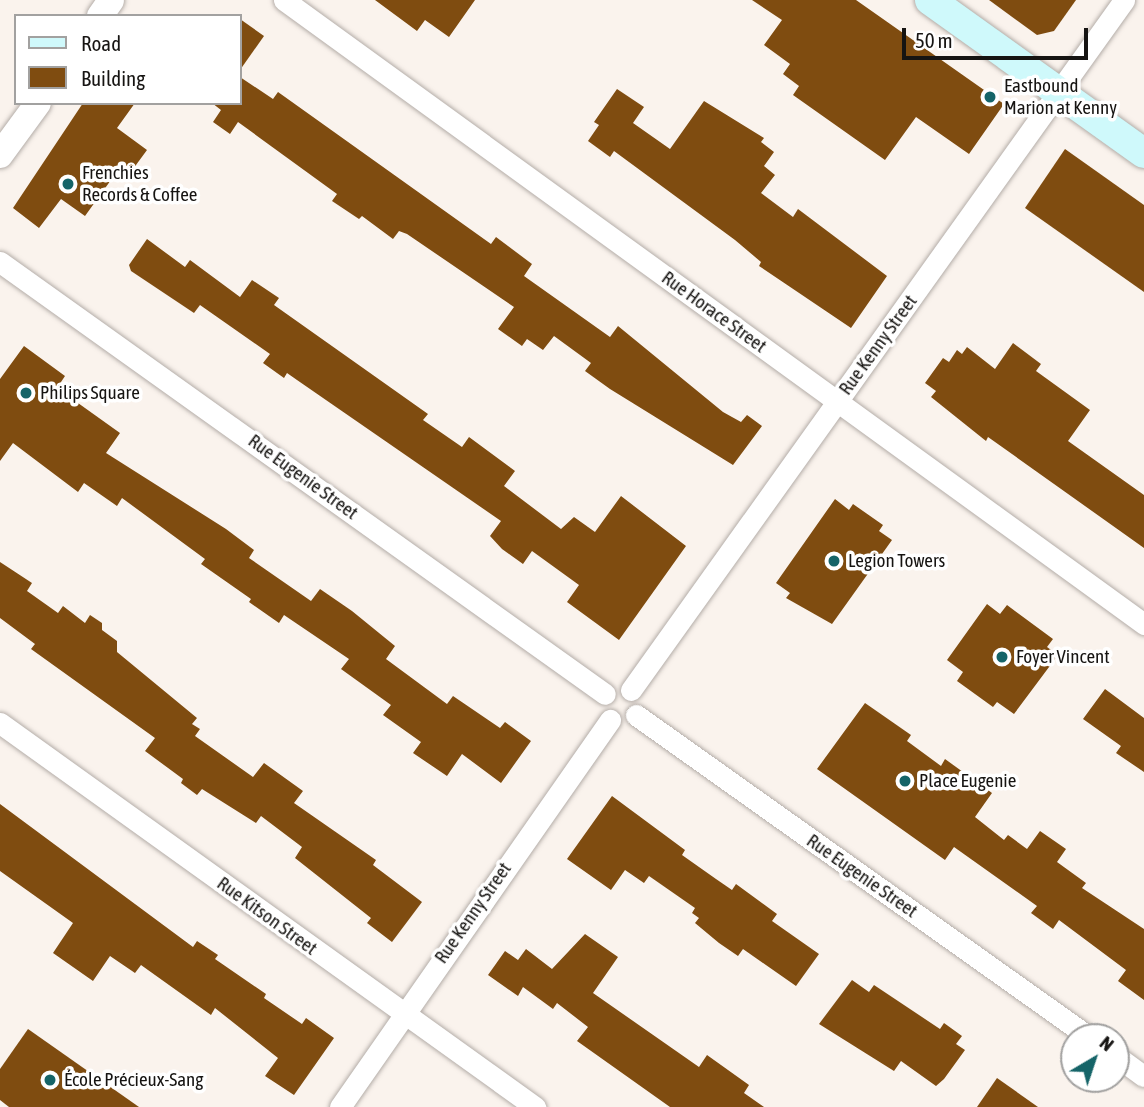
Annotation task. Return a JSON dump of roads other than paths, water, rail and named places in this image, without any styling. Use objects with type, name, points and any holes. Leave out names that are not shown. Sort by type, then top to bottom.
[{"type":"main road","points":[[930,0],[1144,153]]},
{"type":"street","name":"Rue Horace Street","points":[[284,0],[1144,624]]},
{"type":"street","name":"Rue Kenny Street","points":[[631,690],[1124,0]]},
{"type":"street","points":[[0,155],[37,105]]},
{"type":"street","name":"Rue Eugenie Street","points":[[0,262],[605,694]]},
{"type":"street","points":[[615,687],[631,690],[638,699],[636,716],[621,723],[610,720],[602,710],[605,694],[615,687]]},
{"type":"street","name":"Rue Eugenie Street","points":[[636,716],[1069,1023]]},
{"type":"street","name":"Rue Kenny Street","points":[[340,1107],[610,720]]},
{"type":"street","name":"Rue Kitson Street","points":[[0,723],[535,1107]]},
{"type":"place","name":"Eastbound Marion at Kenny","points":[[990,97]]},
{"type":"place","name":"Frenchies Records & Coffee","points":[[68,184]]},
{"type":"place","name":"Philips Square","points":[[26,393]]},
{"type":"place","name":"Legion Towers","points":[[834,561]]},
{"type":"place","name":"Foyer Vincent","points":[[1002,657]]},
{"type":"place","name":"Place Eugenie","points":[[905,781]]},
{"type":"place","name":"École Précieux-Sang","points":[[50,1080]]}]
